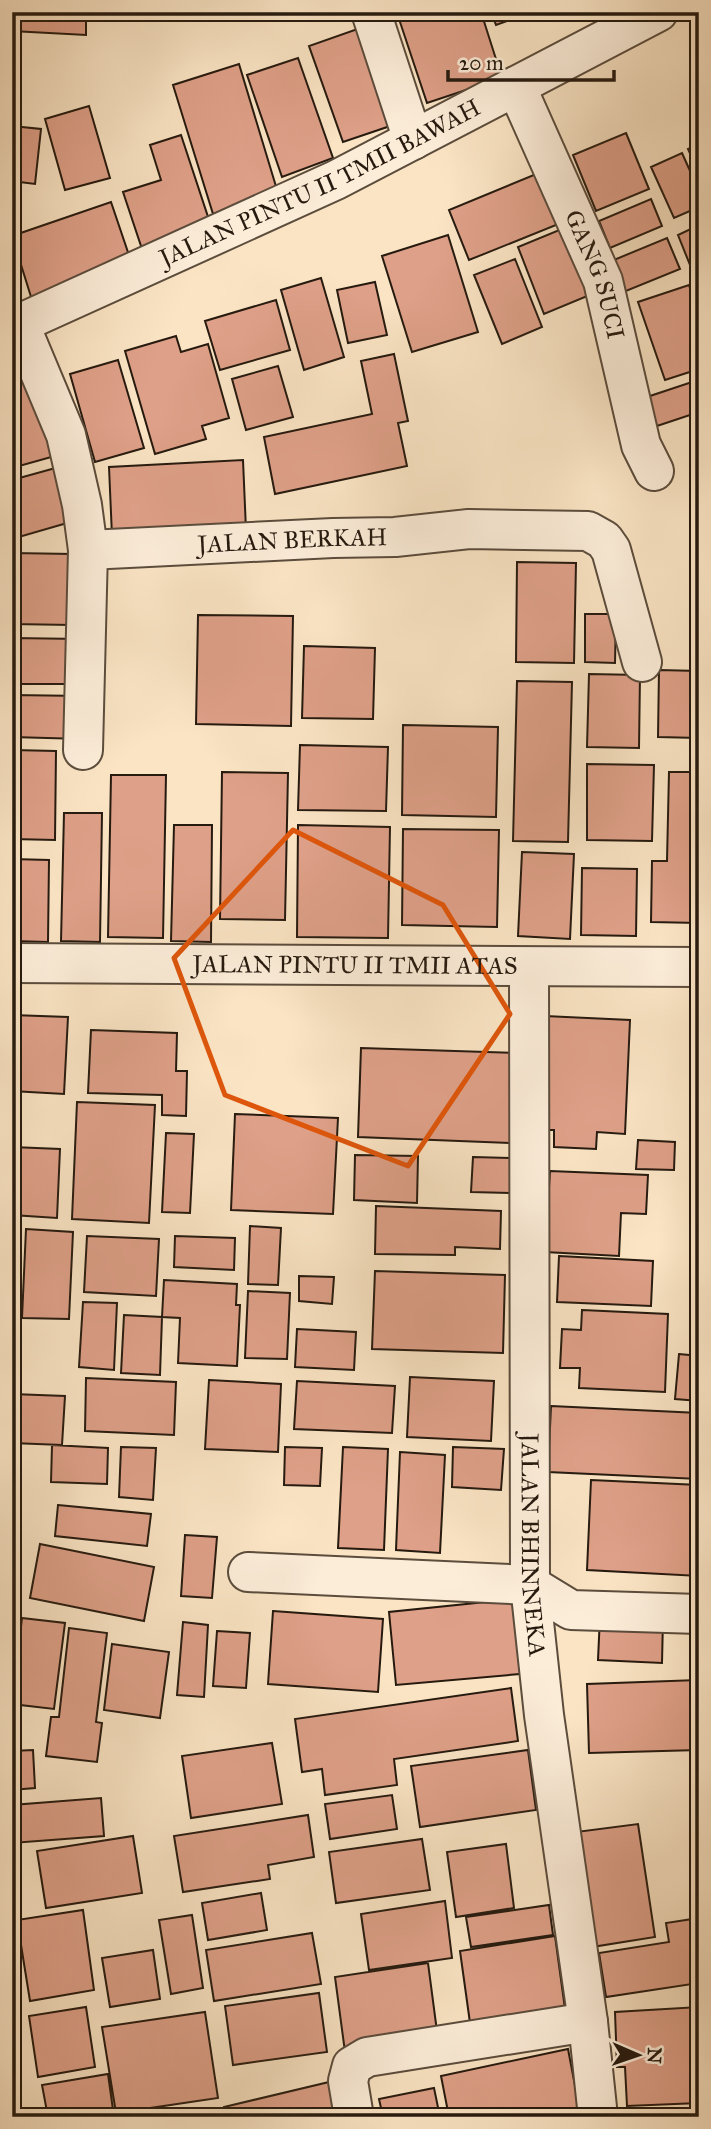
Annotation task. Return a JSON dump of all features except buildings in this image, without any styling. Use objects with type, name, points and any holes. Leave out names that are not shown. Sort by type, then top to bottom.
[{"type":"street","points":[[371,12],[413,140]]},
{"type":"street","name":"JALAN PINTU II TMII BAWAH","points":[[16,326],[336,180],[658,12]]},
{"type":"street","name":"GANG SUCI","points":[[516,86],[603,281],[641,445],[654,471]]},
{"type":"street","points":[[16,326],[66,435],[82,505],[88,551],[83,750]]},
{"type":"street","name":"JALAN BERKAH","points":[[88,551],[395,537],[469,529],[588,531],[604,540],[611,550],[642,662]]},
{"type":"street","name":"JALAN PINTU II TMII ATAS","points":[[12,963],[699,967]]},
{"type":"street","name":"JALAN BHINNEKA","points":[[529,967],[530,1585],[544,1716],[589,2022],[598,2117]]},
{"type":"street","points":[[248,1572],[530,1585],[571,1610],[699,1614]]},
{"type":"street","points":[[354,2117],[348,2081],[352,2066],[367,2057],[589,2022]]},
{"type":"highlighted area","points":[[293,830],[443,905],[510,1014],[408,1166],[225,1095],[174,958]]}]
